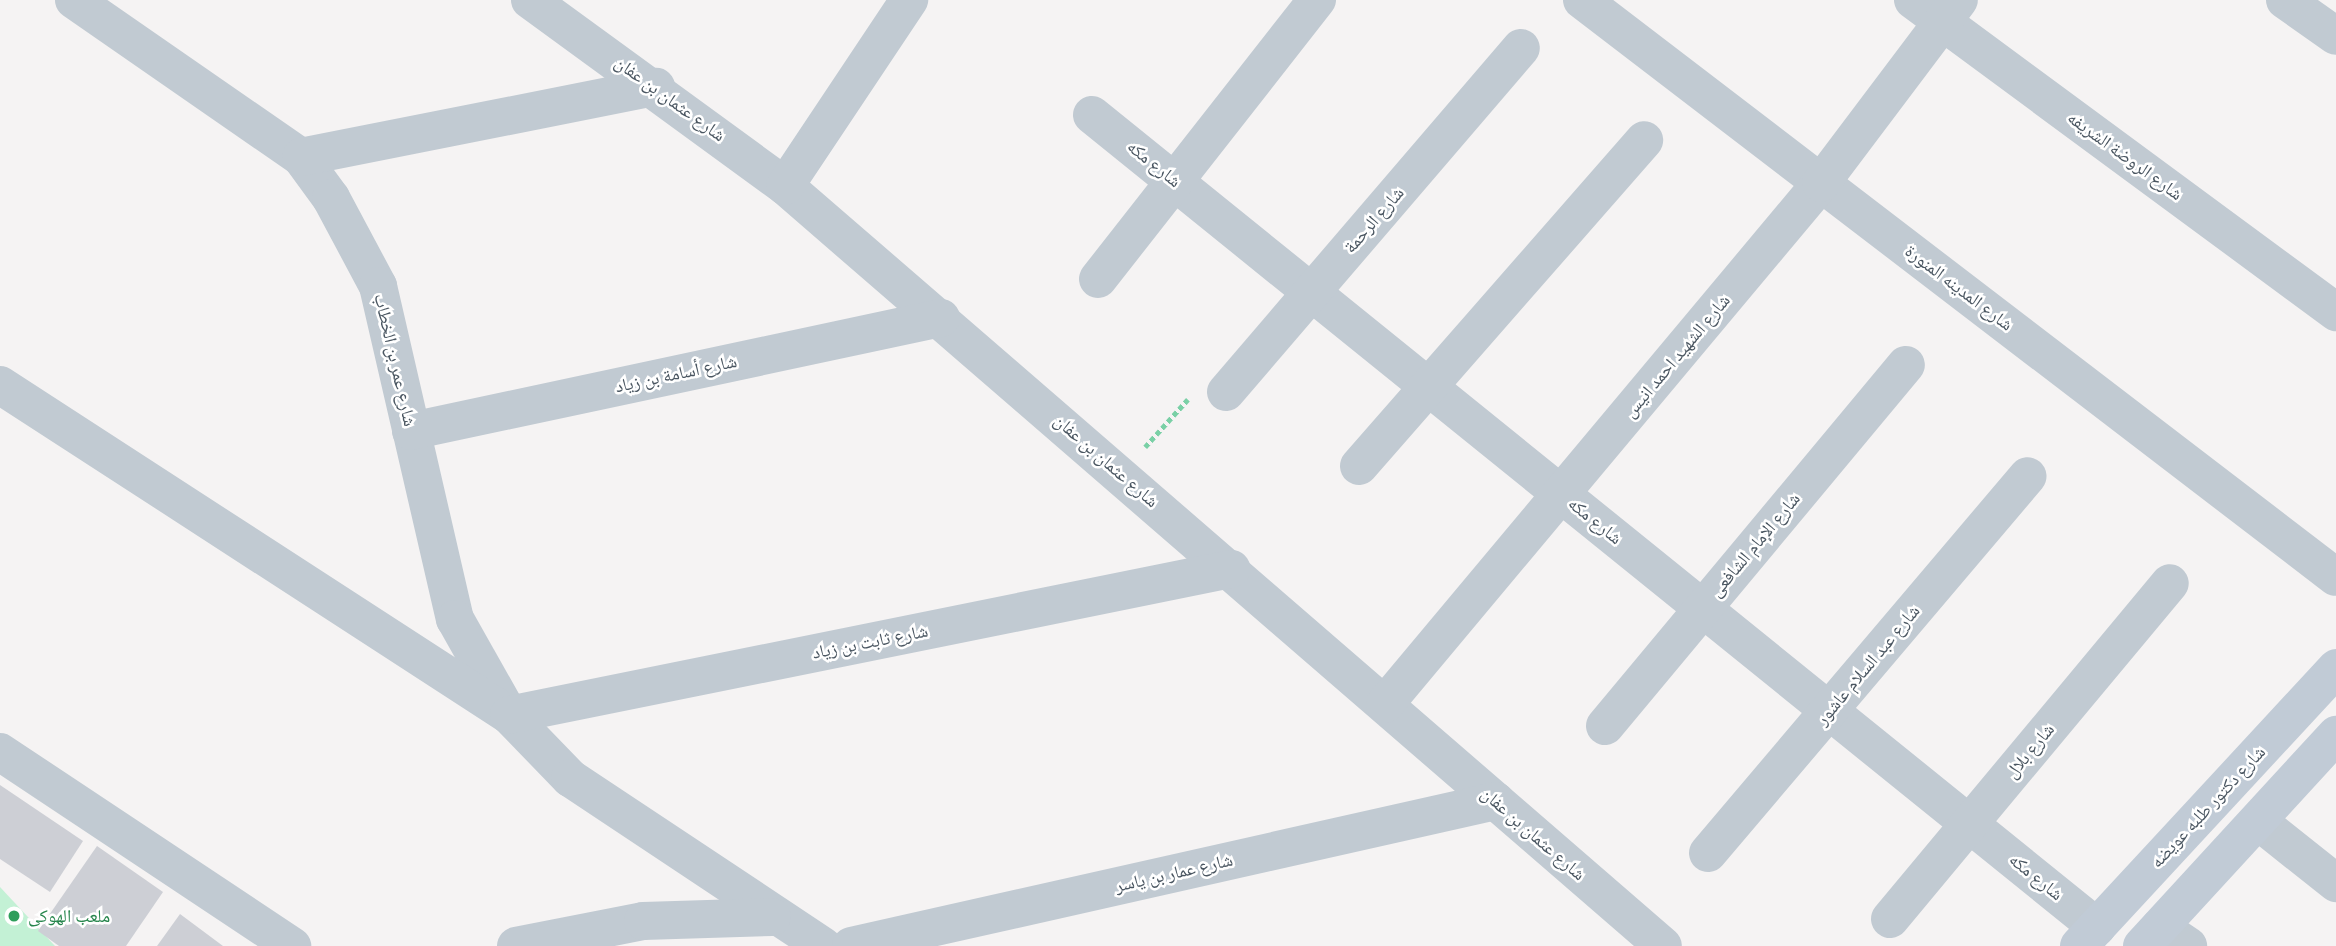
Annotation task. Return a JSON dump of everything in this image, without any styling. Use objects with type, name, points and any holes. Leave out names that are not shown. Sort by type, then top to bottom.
[{"type":"street","name":"شارع عمر بن الخطاب","points":[[74,0],[301,157],[331,198],[378,286],[455,619],[509,715]]},
{"type":"street","name":"شارع عثمان بن عفان","points":[[530,0],[656,88],[785,186],[1231,569],[1663,946]]},
{"type":"street","points":[[785,186],[909,0]]},
{"type":"street","points":[[1098,279],[1317,0]]},
{"type":"street","name":"شارع المدينه المنورة","points":[[1582,0],[2336,577]]},
{"type":"street","points":[[2285,0],[2336,36]]},
{"type":"street","name":"شارع الشهيد احمد انيس","points":[[1385,704],[1821,183],[1938,7]]},
{"type":"street","name":"شارع الروضة الشريفه","points":[[1938,7],[2336,312]]},
{"type":"street","name":"شارع الرحمة","points":[[1226,392],[1521,48]]},
{"type":"street","points":[[301,157],[656,88]]},
{"type":"street","name":"شارع مكه","points":[[1092,115],[1969,823],[2088,936]]},
{"type":"street","points":[[1359,466],[1644,140]]},
{"type":"street","name":"شارع أسامة بن زياد","points":[[411,431],[941,318]]},
{"type":"street","name":"شارع الإمام الشافعى","points":[[1605,726],[1906,365]]},
{"type":"street","name":"شارع عمر بن الخطاب","points":[[0,385],[509,715],[570,778],[772,917],[823,946]]},
{"type":"street","name":"شارع عبد السلام عاشور","points":[[1709,853],[2028,476]]},
{"type":"street","name":"شارع ثابت بن زياد","points":[[509,715],[1231,569]]},
{"type":"street","name":"شارع بلال","points":[[1890,919],[2170,583]]},
{"type":"street","name":"شارع دكتور طلبه عويضه","points":[[2088,936],[2336,668]]},
{"type":"street","points":[[2163,940],[2258,821],[2336,735]]},
{"type":"street","points":[[0,752],[292,946]]},
{"type":"street","name":"شارع عمار بن ياسر","points":[[851,946],[1496,801]]},
{"type":"street","points":[[2258,821],[2336,883]]},
{"type":"street","points":[[516,946],[643,921],[772,917]]},
{"type":"path","points":[[1121,474],[1204,381],[1226,392]]},
{"type":"green space","name":"ملعب الهوكى","points":[[0,887],[55,946],[0,946]]},
{"type":"building","points":[[0,785],[83,841],[50,892],[0,859]]},
{"type":"building","points":[[97,846],[163,892],[126,946],[59,946],[38,931]]},
{"type":"building","points":[[180,914],[223,946],[157,946]]},
{"type":"place","name":"ملعب الهوكى","points":[[14,916]]}]
